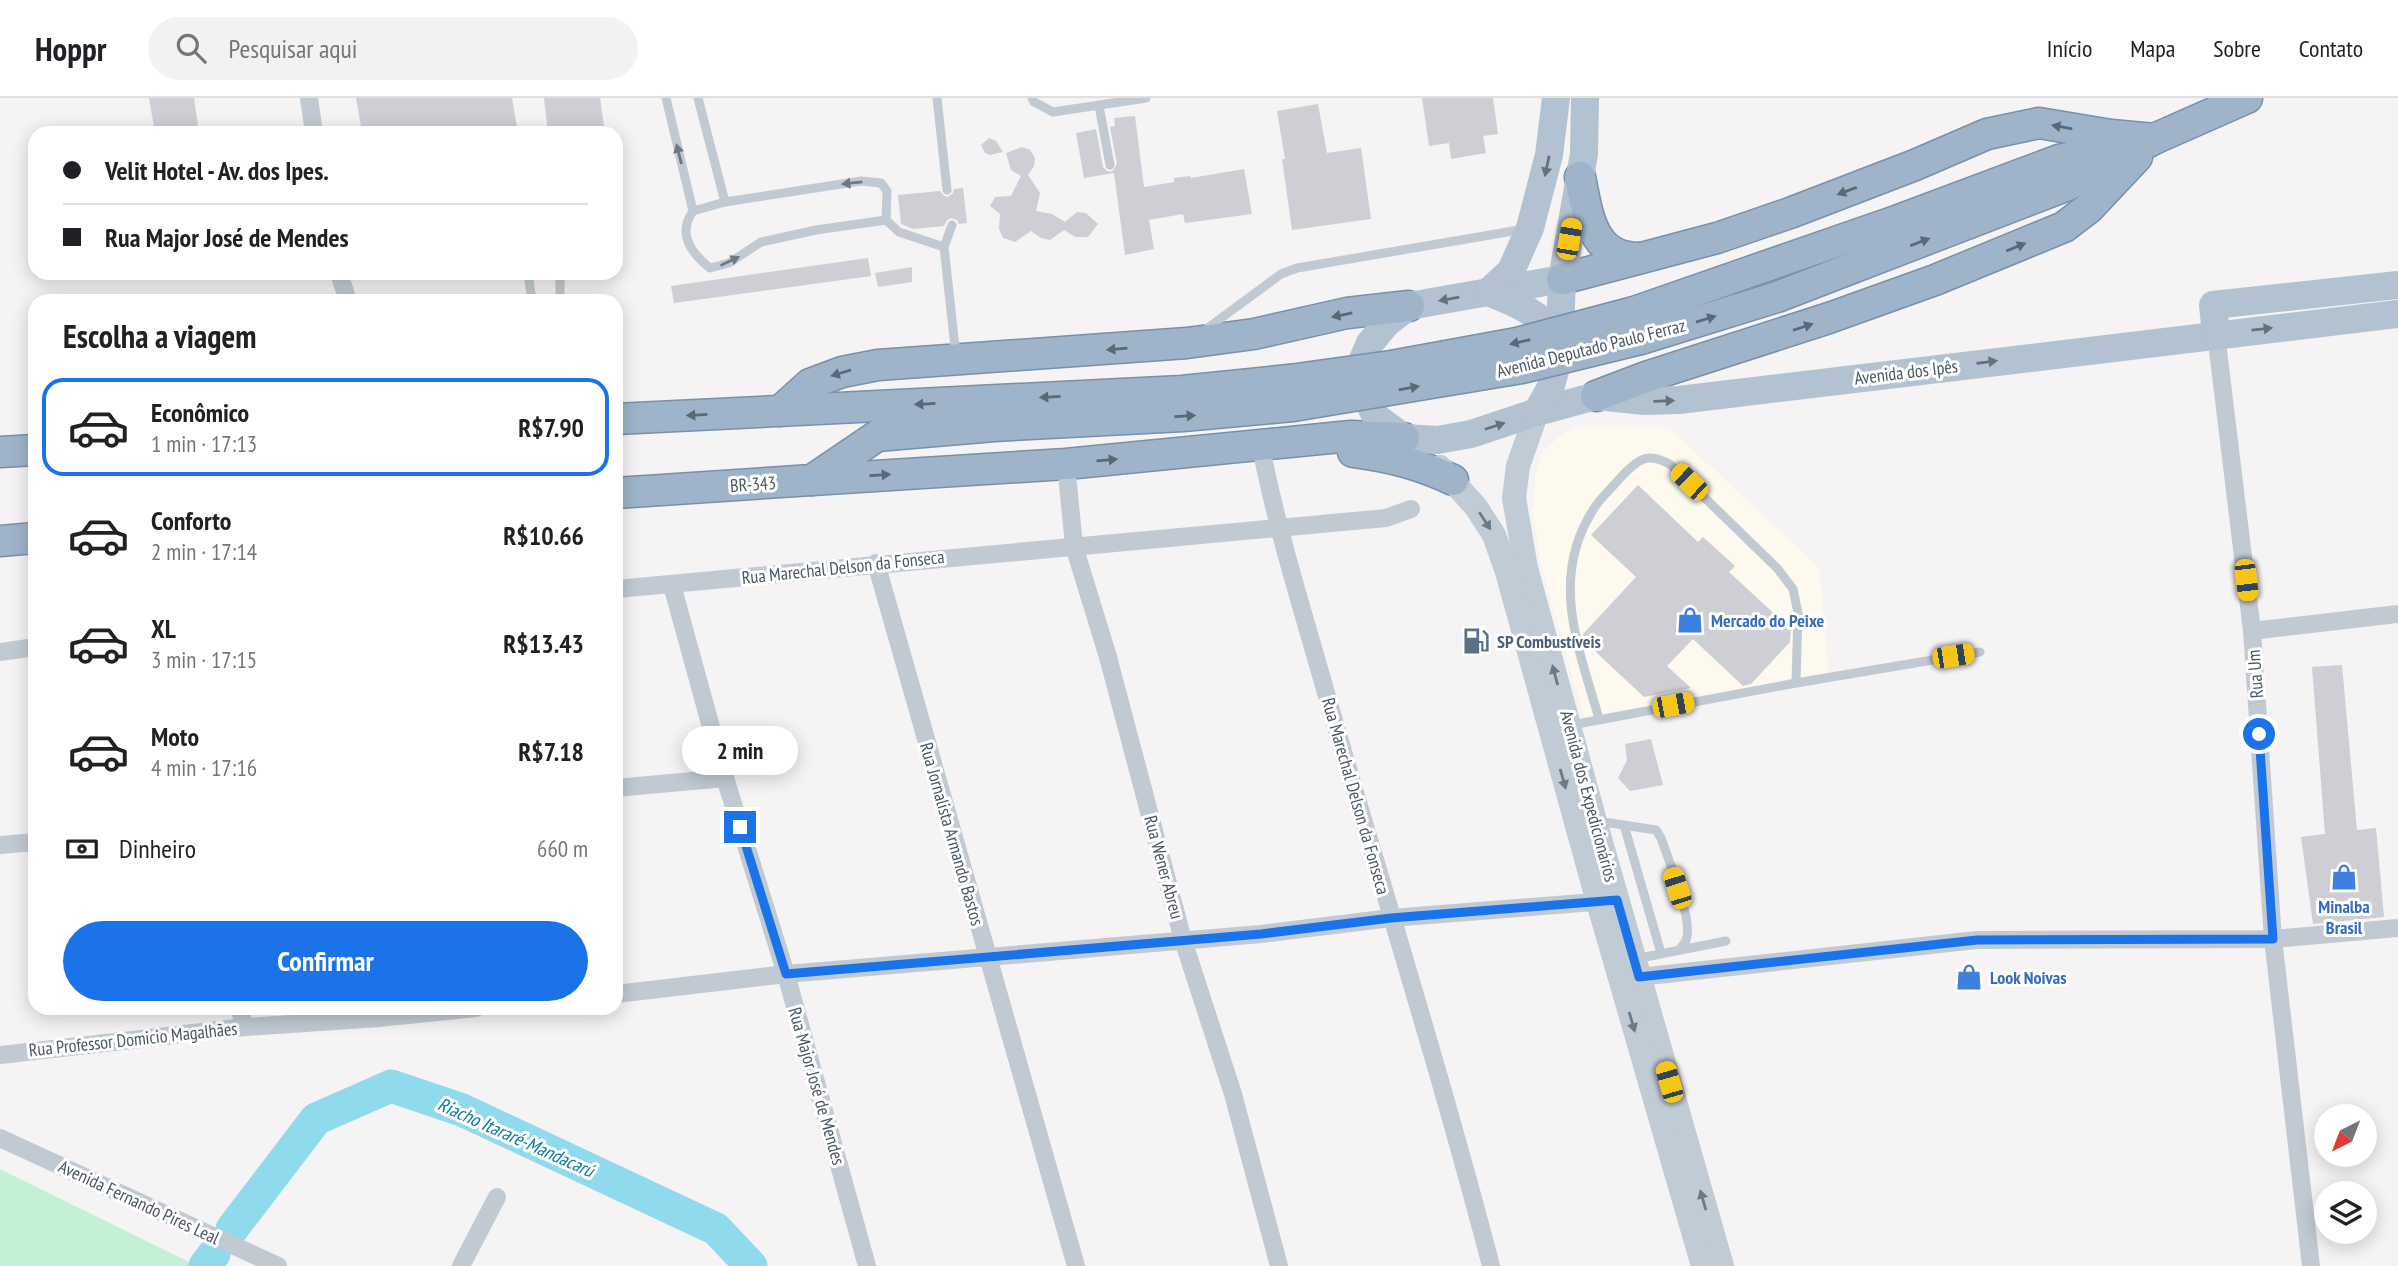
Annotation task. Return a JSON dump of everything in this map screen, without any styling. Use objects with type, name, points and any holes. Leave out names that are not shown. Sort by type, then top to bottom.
[{"type":"highway","name":"Avenida Deputado Paulo Ferraz","points":[[994,413],[1183,416],[1291,393],[1522,368],[1637,325],[1777,297],[2068,185],[2154,139],[2247,98]]},
{"type":"highway","points":[[1562,279],[1717,238],[1790,213],[1987,134],[2039,123],[2154,139]]},
{"type":"highway","points":[[1596,396],[1646,377],[1816,323],[1935,280],[2064,227],[2089,208],[2154,139]]},
{"type":"highway","points":[[1580,177],[1587,215],[1601,244],[1614,254],[1645,258]]},
{"type":"highway","points":[[780,411],[810,384],[842,372],[878,365],[1187,343],[1254,334],[1346,313],[1409,306]]},
{"type":"highway","points":[[623,419],[780,411],[994,413]]},
{"type":"highway","points":[[812,480],[877,436],[994,413]]},
{"type":"highway","points":[[1265,446],[1351,436],[1404,438]]},
{"type":"highway","points":[[1265,446],[1389,457],[1422,466],[1452,480]]},
{"type":"highway","name":"BR-343","points":[[623,493],[1066,464],[1265,446]]},
{"type":"highway","points":[[0,452],[28,450]]},
{"type":"highway","points":[[0,541],[28,539]]},
{"type":"main road","points":[[1488,292],[1511,271],[1530,228],[1549,155],[1556,98]]},
{"type":"main road","points":[[1517,570],[1514,498],[1518,466],[1537,412],[1550,389],[1559,356],[1562,279],[1584,154],[1585,98]]},
{"type":"main road","points":[[1517,570],[1476,507],[1452,480],[1433,460],[1376,417],[1362,388],[1360,366],[1370,343],[1387,323],[1409,306],[1562,279]]},
{"type":"main road","points":[[2216,334],[2213,305],[2398,285]]},
{"type":"main road","points":[[1488,292],[1532,311],[1548,324],[1558,338]]},
{"type":"main road","name":"Avenida dos Ipês","points":[[1596,396],[1645,401],[1679,400],[2398,314]]},
{"type":"main road","points":[[1404,438],[1437,440],[1471,434],[1596,396]]},
{"type":"main road","name":"Avenida dos Expedicionários","points":[[1517,570],[1608,901],[1722,1266]]},
{"type":"main road","name":"Avenida dos Expedicionários","points":[[1559,728],[1594,821],[1608,901]]},
{"type":"main road","name":"Avenida dos Expedicionários","points":[[1631,972],[1703,1266]]},
{"type":"street","points":[[309,98],[313,126]]},
{"type":"street","name":"Rua Um","points":[[2216,334],[2252,631],[2273,939],[2311,1266]]},
{"type":"street","name":"Rua Marechal Delson da Fonseca","points":[[1265,446],[1279,527],[1462,1154],[1491,1266]]},
{"type":"street","name":"Rua Wener Abreu","points":[[1066,464],[1074,546],[1108,657],[1184,940],[1233,1094],[1279,1266]]},
{"type":"street","name":"Rua Marechal Delson da Fonseca","points":[[623,588],[1386,518],[1410,509]]},
{"type":"street","name":"Rua Jornalista Armando Bastos","points":[[876,564],[1076,1266]]},
{"type":"street","name":"Rua Major José de Mendes","points":[[672,584],[725,778],[786,974],[867,1266]]},
{"type":"street","points":[[2252,631],[2398,614]]},
{"type":"street","points":[[0,652],[28,649]]},
{"type":"street","points":[[623,788],[725,778]]},
{"type":"street","points":[[0,845],[28,843]]},
{"type":"street","points":[[623,993],[786,974],[1261,934],[1391,918],[1608,901]]},
{"type":"street","points":[[1631,972],[1977,940],[2273,939],[2398,928]]},
{"type":"street","points":[[241,1015],[245,1027]]},
{"type":"street","name":"Rua Professor Domicio Magalhães","points":[[0,1055],[245,1027],[408,1015]]},
{"type":"street","name":"Avenida Fernando Pires Leal","points":[[0,1138],[278,1266]]},
{"type":"street","points":[[461,1266],[497,1197]]},
{"type":"lane","points":[[666,98],[693,211]]},
{"type":"lane","points":[[698,98],[725,202]]},
{"type":"lane","points":[[937,98],[947,190]]},
{"type":"lane","points":[[1032,98],[1034,102],[1053,112],[1146,98]]},
{"type":"lane","points":[[1098,106],[1110,165]]},
{"type":"lane","points":[[886,220],[816,230],[761,242],[729,264],[710,268],[693,255],[686,235],[688,218],[693,211],[725,202],[861,181],[881,183],[887,191],[886,220],[899,232],[944,247]]},
{"type":"lane","points":[[952,225],[944,247],[957,358]]},
{"type":"lane","points":[[1187,343],[1281,274],[1297,268],[1530,228]]},
{"type":"lane","points":[[1599,719],[1572,624],[1569,595],[1576,551],[1581,531],[1594,508],[1632,465],[1645,458],[1659,458],[1671,465],[1777,568],[1793,589],[1798,613],[1796,682]]},
{"type":"lane","points":[[1559,728],[1796,682],[1980,652]]},
{"type":"lane","points":[[1594,821],[1656,830],[1685,912],[1688,933],[1686,942],[1680,949]]},
{"type":"lane","points":[[1625,825],[1661,953]]},
{"type":"lane","points":[[1631,972],[1661,953],[1726,941]]},
{"type":"shaded area","name":"Mercado do Peixe","points":[[1576,427],[1668,427],[1819,567],[1829,673],[1584,717],[1541,565],[1532,510],[1541,454],[1559,437]]},
{"type":"green space","points":[[0,1169],[197,1266],[0,1266]]},
{"type":"building","points":[[149,98],[194,98],[198,126],[154,126]]},
{"type":"building","points":[[356,98],[512,98],[517,126],[361,126]]},
{"type":"building","points":[[544,98],[600,98],[604,126],[547,126]]},
{"type":"building","points":[[1422,98],[1493,98],[1498,134],[1483,136],[1486,153],[1451,159],[1449,143],[1429,146]]},
{"type":"building","points":[[1318,104],[1327,153],[1361,148],[1371,219],[1292,230],[1277,111]]},
{"type":"building","points":[[1135,116],[1144,187],[1174,182],[1174,178],[1191,178],[1244,169],[1252,214],[1185,223],[1183,214],[1149,220],[1154,249],[1125,255],[1114,173],[1084,178],[1076,133],[1096,129],[1103,167],[1112,172],[1117,164],[1110,127],[1115,126],[1114,118]]},
{"type":"building","points":[[989,138],[996,141],[1003,152],[990,155],[985,153],[981,145]]},
{"type":"building","points":[[1022,147],[1030,150],[1035,158],[1034,166],[1028,175],[1040,193],[1036,211],[1052,214],[1065,222],[1077,212],[1086,213],[1098,224],[1088,237],[1075,237],[1064,230],[1050,240],[1031,231],[1015,242],[1003,238],[999,229],[1000,214],[990,206],[995,197],[1011,196],[1021,176],[1011,170],[1006,153]]},
{"type":"building","points":[[963,188],[967,223],[959,224],[951,218],[944,226],[913,229],[901,224],[898,195],[940,191],[948,197],[954,189]]},
{"type":"building","points":[[868,258],[871,276],[674,303],[671,286]]},
{"type":"building","points":[[912,267],[912,282],[878,287],[875,273]]},
{"type":"building","points":[[1638,485],[1698,542],[1703,537],[1735,566],[1729,572],[1791,629],[1790,642],[1751,684],[1743,686],[1693,639],[1667,666],[1691,688],[1644,697],[1584,641],[1583,634],[1636,577],[1591,535]]},
{"type":"building","points":[[2342,665],[2357,830],[2376,828],[2384,917],[2313,924],[2301,837],[2325,834],[2312,667]]},
{"type":"building","points":[[1651,739],[1663,785],[1630,791],[1618,778],[1627,760],[1625,744]]},
{"type":"waterway","name":"Riacho Itararé-Mandacarú","points":[[232,1229],[316,1119],[391,1086],[462,1110],[716,1229],[751,1266]]},
{"type":"waterway","name":"Riacho Itararé-Mandacarú","points":[[205,1266],[214,1254]]},
{"type":"place","name":"Mercado do Peixe","points":[[1690,620]]},
{"type":"place","name":"SP Combustíveis","points":[[1476,641]]},
{"type":"place","name":"Minalba Brasil","points":[[2344,877]]},
{"type":"place","name":"Look Noivas","points":[[1969,977]]},
{"type":"route","points":[[740,827],[786,974],[1261,934],[1391,918],[1617,900],[1639,977],[1977,940],[2273,939],[2259,734]]}]
